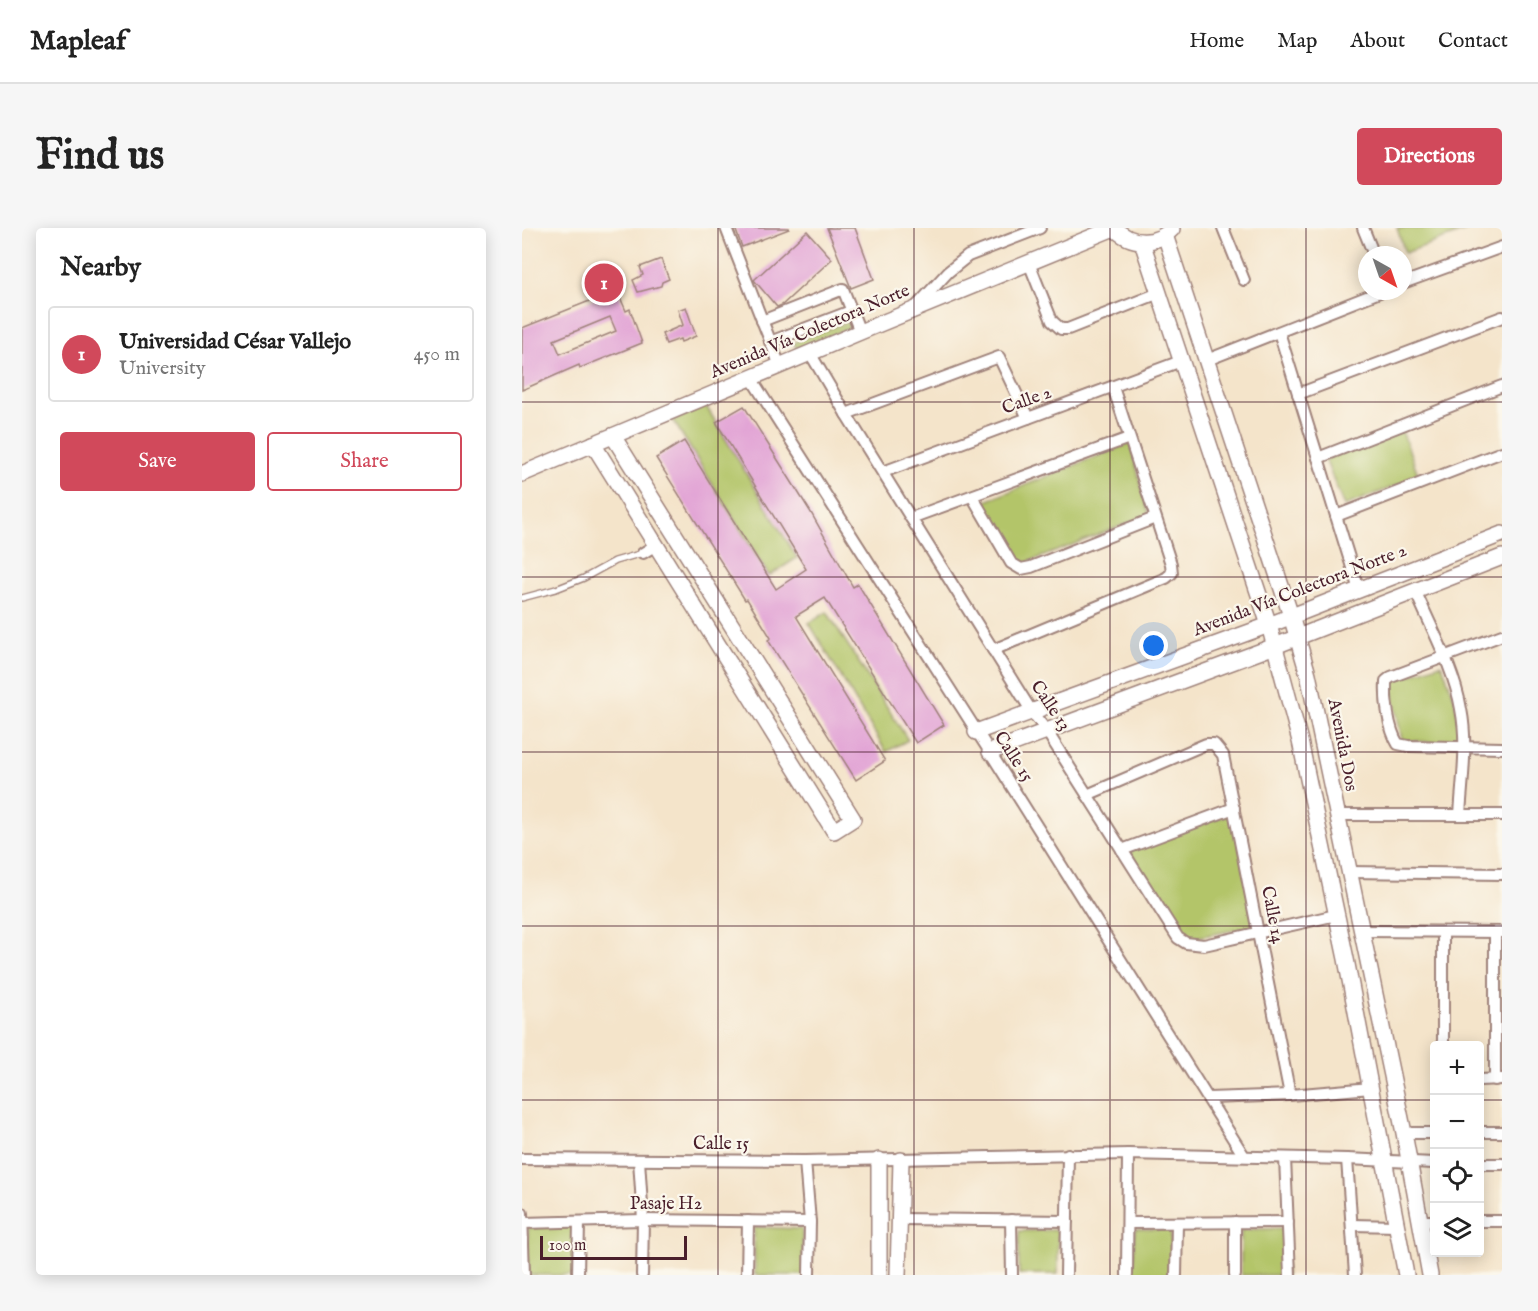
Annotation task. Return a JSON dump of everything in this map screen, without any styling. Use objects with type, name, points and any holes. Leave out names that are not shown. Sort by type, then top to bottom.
[{"type":"street","points":[[726,228],[780,366]]},
{"type":"street","points":[[1005,228],[1009,240]]},
{"type":"street","points":[[912,310],[948,272],[968,256],[1040,228]]},
{"type":"street","points":[[1114,228],[1124,237],[1142,242],[1154,240],[1169,231]]},
{"type":"street","name":"Avenida Vía Colectora Norte","points":[[522,474],[1114,228]]},
{"type":"street","points":[[1223,228],[1244,280]]},
{"type":"street","points":[[1363,228],[1370,246]]},
{"type":"street","name":"Avenida Dos","points":[[1169,231],[1207,360],[1308,674],[1410,1163],[1427,1221],[1430,1275]]},
{"type":"street","points":[[1142,242],[1269,625],[1300,741],[1371,1088],[1406,1275]]},
{"type":"street","points":[[1412,280],[1502,247]]},
{"type":"street","points":[[1029,263],[1052,321],[1061,329],[1068,329],[1159,292]]},
{"type":"street","points":[[762,321],[843,290],[860,332]]},
{"type":"street","points":[[1207,360],[1359,300]]},
{"type":"street","points":[[770,342],[852,311]]},
{"type":"street","points":[[1298,394],[1502,317]]},
{"type":"street","points":[[1279,332],[1359,590]]},
{"type":"street","name":"Calle 13","points":[[810,353],[1032,712],[1088,795],[1178,938],[1186,943],[1204,945],[1336,915]]},
{"type":"street","points":[[846,414],[999,357],[1028,418]]},
{"type":"street","name":"Calle 2","points":[[883,472],[1181,361]]},
{"type":"street","name":"Calle 15","points":[[751,378],[1244,1156]]},
{"type":"street","points":[[1318,458],[1502,386]]},
{"type":"street","points":[[993,650],[1166,578],[1172,573],[1113,387]]},
{"type":"street","points":[[593,444],[650,549],[834,831],[853,819],[613,436]]},
{"type":"street","points":[[911,518],[1129,438]]},
{"type":"street","points":[[1336,516],[1502,452]]},
{"type":"street","points":[[972,496],[1011,563],[1021,569],[1155,518]]},
{"type":"street","name":"Avenida Vía Colectora Norte 2","points":[[976,732],[1269,625],[1502,534]]},
{"type":"street","points":[[990,752],[1275,646],[1502,557]]},
{"type":"street","points":[[1415,590],[1444,658],[1462,711],[1464,748],[1460,815]]},
{"type":"street","points":[[1502,635],[1391,677],[1386,681],[1394,736],[1398,744],[1408,747],[1502,748]]},
{"type":"street","name":"Calle 14","points":[[1088,795],[1206,744],[1214,744],[1223,755],[1290,1095]]},
{"type":"street","points":[[823,813],[842,801]]},
{"type":"street","points":[[1122,850],[1234,808]]},
{"type":"street","points":[[1336,815],[1502,815]]},
{"type":"street","points":[[1349,872],[1502,874]]},
{"type":"street","points":[[1362,932],[1499,932],[1498,1080]]},
{"type":"street","points":[[1443,932],[1443,1041]]},
{"type":"street","points":[[1209,1098],[1290,1095],[1371,1088]]},
{"type":"street","points":[[1484,1132],[1502,1132]]},
{"type":"street","points":[[1404,1133],[1430,1133]]},
{"type":"street","points":[[1066,1275],[1068,1154]]},
{"type":"street","points":[[1127,1275],[1128,1154]]},
{"type":"street","name":"Calle 15","points":[[522,1159],[805,1161],[1128,1154],[1430,1163]]},
{"type":"street","points":[[1285,1158],[1290,1275]]},
{"type":"street","points":[[1347,1159],[1355,1275]]},
{"type":"street","points":[[639,1160],[643,1220],[642,1275]]},
{"type":"street","points":[[879,1160],[879,1275]]},
{"type":"street","points":[[898,1275],[901,1160]]},
{"type":"street","points":[[805,1161],[810,1222],[809,1275]]},
{"type":"street","points":[[1484,1164],[1502,1164]]},
{"type":"street","points":[[522,1213],[524,1275]]},
{"type":"street","points":[[900,1219],[1067,1221]]},
{"type":"street","name":"Pasaje H2","points":[[522,1223],[643,1220],[810,1222]]},
{"type":"street","points":[[1011,1220],[1012,1275]]},
{"type":"street","points":[[747,1275],[748,1221]]},
{"type":"street","points":[[1484,1221],[1502,1221]]},
{"type":"street","points":[[578,1275],[579,1222]]},
{"type":"street","points":[[1235,1222],[1235,1275]]},
{"type":"street","points":[[1128,1223],[1288,1222]]},
{"type":"street","points":[[1176,1275],[1177,1223]]},
{"type":"street","points":[[1353,1225],[1395,1226]]},
{"type":"lane","points":[[522,598],[556,589],[584,578],[615,561],[650,549]]},
{"type":"green space","points":[[1397,228],[1473,228],[1412,250],[1412,246],[1403,246]]},
{"type":"green space","points":[[847,322],[849,328],[797,348],[793,343]]},
{"type":"green space","points":[[706,406],[797,558],[769,576],[673,420]]},
{"type":"green space","points":[[1402,431],[1419,477],[1344,506],[1325,459]]},
{"type":"green space","points":[[1130,443],[1149,515],[1026,563],[1016,559],[981,503]]},
{"type":"green space","points":[[827,612],[908,740],[886,752],[809,623]]},
{"type":"green space","points":[[1440,664],[1455,700],[1460,739],[1456,744],[1402,740],[1391,685],[1394,681]]},
{"type":"green space","points":[[1227,815],[1234,819],[1255,923],[1251,927],[1193,938],[1183,936],[1130,853],[1133,849]]},
{"type":"green space","points":[[577,1226],[575,1275],[528,1275],[528,1228]]},
{"type":"green space","points":[[756,1227],[802,1229],[804,1275],[755,1275],[754,1229]]},
{"type":"green space","points":[[1284,1228],[1286,1275],[1241,1275],[1241,1230]]},
{"type":"green space","points":[[1135,1229],[1171,1230],[1171,1275],[1133,1275]]},
{"type":"green space","points":[[1058,1230],[1058,1274],[1019,1274],[1019,1231]]},
{"type":"building","points":[[735,228],[789,228],[789,229],[742,247]]},
{"type":"building","points":[[827,228],[855,228],[874,279],[851,288]]},
{"type":"building","points":[[807,231],[832,259],[777,307],[754,280]]},
{"type":"building","points":[[661,259],[669,279],[662,282],[661,286],[638,292],[633,280],[643,275],[640,267]]},
{"type":"building","points":[[617,290],[626,311],[630,309],[642,343],[580,368],[579,365],[522,390],[522,328]],"holes":[[[610,317],[616,331],[560,354],[554,340]]]},
{"type":"building","points":[[686,307],[696,336],[681,342],[680,339],[666,344],[662,334],[683,325],[678,310]]},
{"type":"building","points":[[744,406],[810,511],[853,587],[858,584],[944,725],[916,743],[825,598],[796,616],[885,761],[856,780],[768,640],[771,638],[747,599],[745,600],[656,458],[684,441],[776,589],[806,569],[716,422]]},
{"type":"place","name":"Universidad César Vallejo","points":[[604,283]]}]
